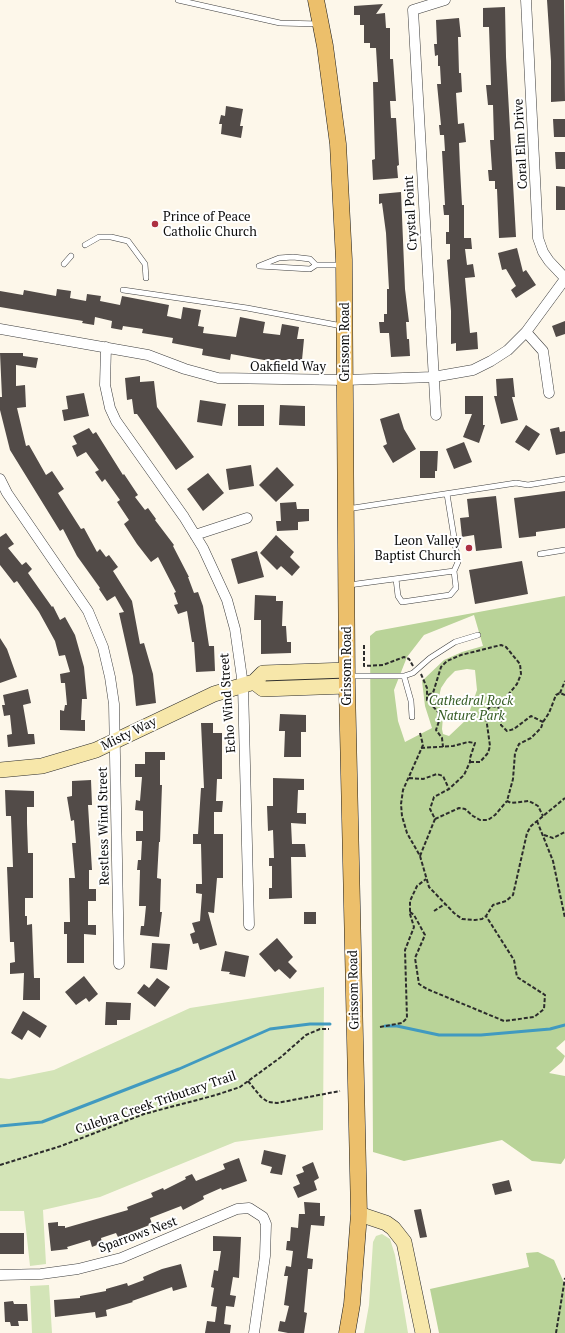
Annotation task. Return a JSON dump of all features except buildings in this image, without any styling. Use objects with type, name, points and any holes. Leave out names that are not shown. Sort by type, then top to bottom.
[{"type":"main road","name":"Grissom Road","points":[[316,0],[338,144],[344,265],[347,677],[358,1214],[352,1304],[347,1333]]},
{"type":"street","name":"Crystal Point","points":[[436,415],[413,10],[446,0]]},
{"type":"street","name":"Coral Elm Drive","points":[[526,0],[538,238],[548,261],[565,279]]},
{"type":"street","name":"Oakfield Way","points":[[0,329],[148,354],[185,369],[218,378],[345,380],[433,377],[473,370],[508,350],[526,332],[565,279]]},
{"type":"street","points":[[526,332],[543,351],[549,393]]},
{"type":"street","name":"Echo Wind Street","points":[[106,347],[105,385],[110,408],[116,421],[184,517],[195,535],[215,571],[235,629],[248,683],[249,925]]},
{"type":"street","name":"Restless Wind Street","points":[[0,479],[8,493],[78,594],[97,629],[103,647],[110,677],[115,742],[119,964]]},
{"type":"street","points":[[195,535],[247,518]]},
{"type":"street","points":[[248,683],[263,689],[347,677]]},
{"type":"street","name":"Misty Way","points":[[0,770],[42,766],[96,750],[193,703],[248,683]]},
{"type":"street","name":"Sparrows Nest","points":[[0,1275],[40,1274],[78,1269],[121,1258],[237,1209],[249,1208],[263,1217],[266,1224],[265,1250],[254,1333]]},
{"type":"street","points":[[358,1214],[386,1223],[393,1228],[404,1242],[423,1333]]},
{"type":"lane","points":[[178,0],[280,23],[320,24]]},
{"type":"lane","points":[[85,245],[99,236],[128,241],[145,264],[146,278]]},
{"type":"lane","points":[[64,264],[71,256]]},
{"type":"lane","points":[[316,265],[310,259],[292,257],[279,258],[259,266],[310,268],[316,265],[344,265]]},
{"type":"lane","points":[[123,290],[248,308],[345,326]]},
{"type":"lane","points":[[346,509],[516,483],[528,485],[565,479]]},
{"type":"lane","points":[[396,579],[398,596],[402,602],[450,595],[456,588],[454,571],[458,562],[447,494]]},
{"type":"lane","points":[[540,554],[565,550]]},
{"type":"lane","points":[[347,586],[454,571]]},
{"type":"lane","points":[[347,677],[404,676],[414,673],[430,658],[455,642],[478,635]]},
{"type":"lane","points":[[404,676],[411,701],[412,717]]},
{"type":"path","points":[[364,645],[364,666]]},
{"type":"path","points":[[428,695],[433,693],[441,667],[447,661],[501,645],[506,648],[520,664],[521,674],[517,684],[498,707]]},
{"type":"path","points":[[420,856],[435,819],[459,808],[465,809],[472,816],[480,820],[488,820],[495,815],[507,801],[514,778],[515,753],[519,744],[531,738],[541,728],[542,722],[549,713],[556,696],[560,693],[565,681]]},
{"type":"path","points":[[560,693],[565,695]]},
{"type":"path","points":[[470,762],[480,762],[488,753],[490,746],[487,710],[491,706],[498,707]]},
{"type":"path","points":[[498,707],[501,713],[501,725],[507,731],[514,729],[531,716],[542,722]]},
{"type":"path","points":[[420,733],[423,742],[401,797],[402,816],[407,833],[420,856],[426,879],[432,892],[462,919],[475,920],[486,916],[493,905],[506,901],[513,894],[525,838],[531,826],[565,798]]},
{"type":"path","points":[[421,748],[433,749],[473,742],[475,743],[470,762],[464,775],[449,789],[434,797],[430,809],[435,819]]},
{"type":"path","points":[[409,778],[424,780],[437,774],[443,776],[449,789]]},
{"type":"path","points":[[507,801],[511,803],[529,801],[538,806],[543,816]]},
{"type":"path","points":[[538,821],[553,861],[565,918]]},
{"type":"path","points":[[543,834],[553,838],[565,832]]},
{"type":"path","points":[[380,1027],[402,1023],[407,1018],[405,950],[414,927],[410,912],[410,901],[417,886],[426,879]]},
{"type":"path","points":[[434,911],[445,904]]},
{"type":"path","points":[[410,912],[414,915],[424,935],[415,958],[420,984],[426,989],[504,1021],[534,1017],[544,1009],[545,996],[517,977],[514,960],[486,916]]},
{"type":"path","name":"Culebra Creek Tributary Trail","points":[[0,1166],[61,1146],[144,1114],[216,1095],[240,1086],[281,1057],[306,1035],[320,1029],[329,1029]]},
{"type":"path","points":[[248,1081],[261,1097],[272,1102],[295,1101],[340,1091]]},
{"type":"path","points":[[556,1333],[565,1278]]},
{"type":"green space","name":"Cathedral Rock Nature Park","points":[[565,596],[565,1040],[556,1048],[565,1056],[562,1062],[549,1073],[565,1076],[565,1158],[561,1164],[532,1161],[502,1140],[404,1161],[373,1152],[370,636],[376,631]],"holes":[[[474,615],[483,646],[462,652],[444,660],[422,681],[425,706],[432,728],[405,742],[398,721],[394,690],[407,657],[424,635]],[[467,669],[475,670],[477,690],[467,719],[449,736],[443,734],[442,729],[443,717],[438,701],[441,688],[455,671]]]},
{"type":"green space","points":[[324,987],[323,1130],[235,1142],[100,1197],[43,1210],[46,1264],[30,1266],[24,1211],[0,1211],[0,1078],[9,1079],[54,1070],[190,1008]]},
{"type":"green space","points":[[382,1234],[390,1239],[395,1255],[408,1333],[364,1333],[369,1305],[373,1242],[376,1236]]},
{"type":"green space","points":[[538,1252],[554,1260],[565,1285],[565,1333],[439,1333],[430,1289],[529,1267],[526,1253]]},
{"type":"green space","points":[[49,1285],[52,1333],[32,1333],[30,1286]]},
{"type":"waterway","points":[[0,1126],[42,1122],[179,1069],[270,1029],[310,1024],[330,1024]]},
{"type":"waterway","points":[[385,1026],[397,1026],[439,1035],[481,1035],[550,1029],[565,1025]]},
{"type":"place","name":"Prince of Peace Catholic Church","points":[[155,224]]},
{"type":"place","name":"Leon Valley Baptist Church","points":[[469,548]]}]
